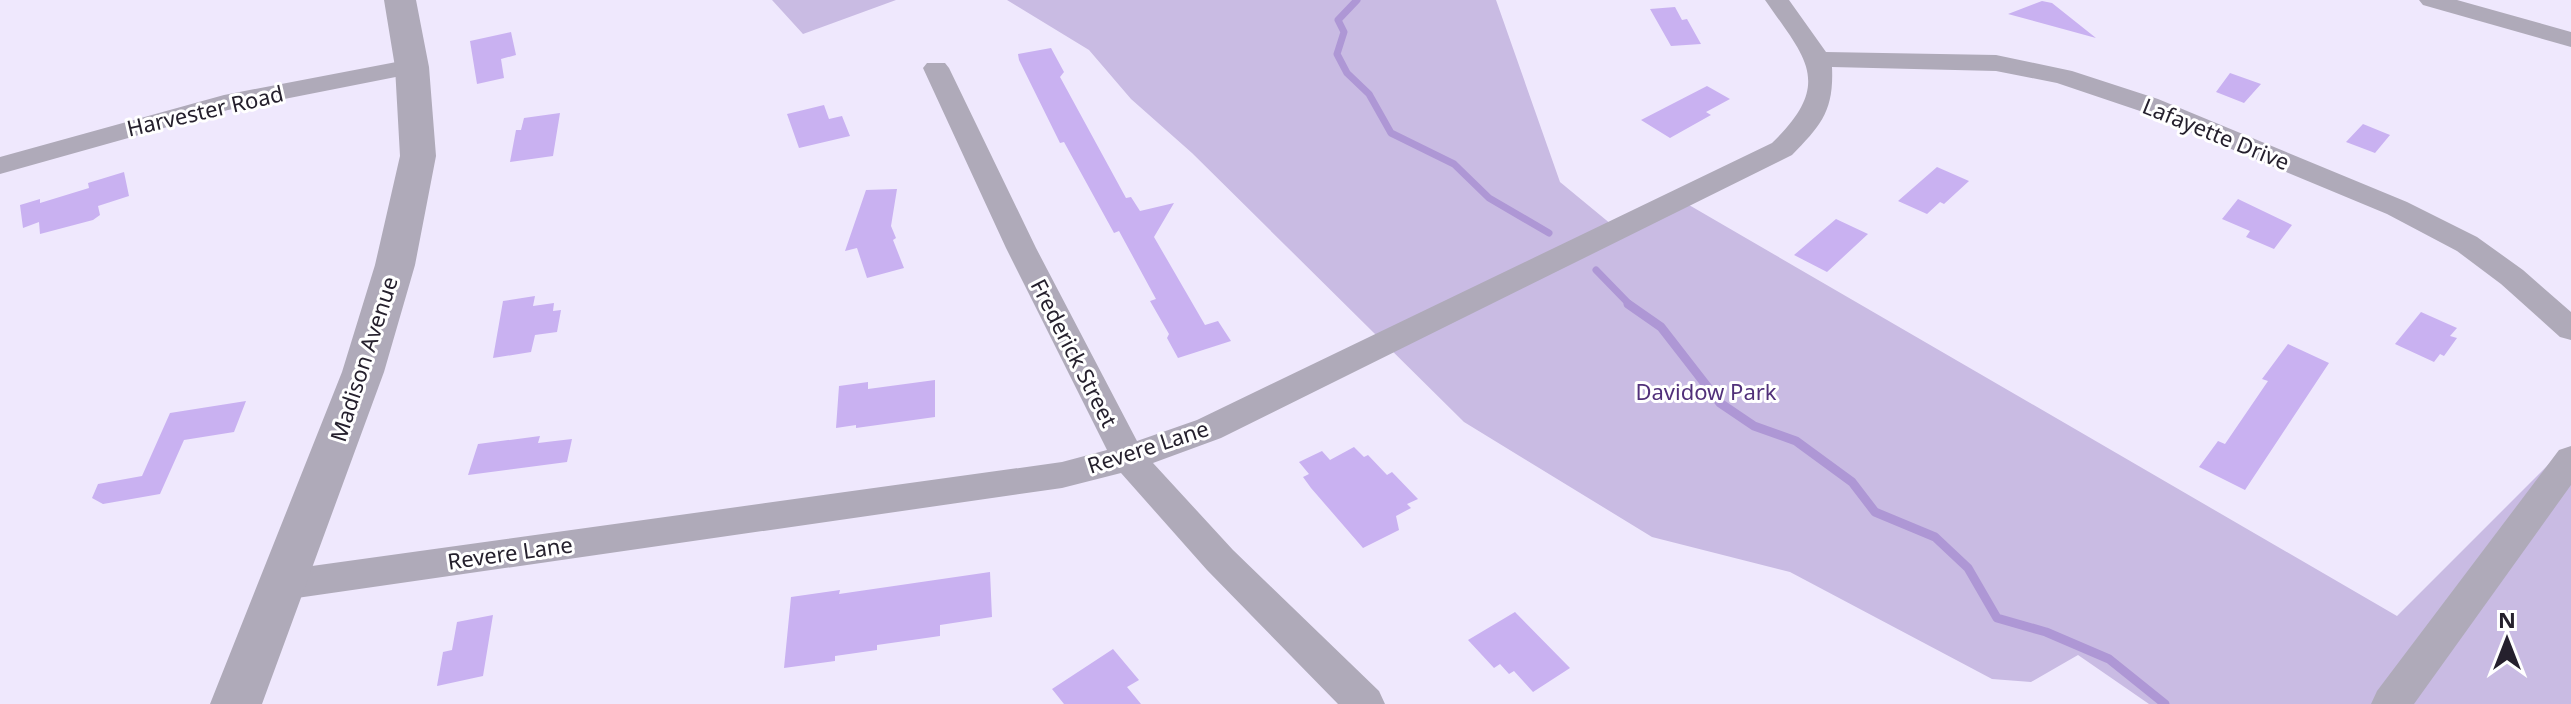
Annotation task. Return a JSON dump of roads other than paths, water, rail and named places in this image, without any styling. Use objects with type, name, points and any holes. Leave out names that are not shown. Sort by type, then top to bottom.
[{"type":"street","name":"Madison Avenue","points":[[236,704],[363,372],[395,265],[418,156],[412,67],[400,0]]},
{"type":"street","points":[[1777,0],[1819,59]]},
{"type":"street","points":[[2431,0],[2571,40]]},
{"type":"street","name":"Lafayette Drive","points":[[1819,59],[1996,63],[2063,76],[2149,105],[2397,208],[2467,244],[2512,277],[2571,329]]},
{"type":"street","name":"Revere Lane","points":[[283,585],[1062,475],[1128,458],[1209,429],[1782,149],[1810,121],[1820,91],[1819,59]]},
{"type":"street","name":"Harvester Road","points":[[0,166],[224,103],[412,67]]},
{"type":"street","name":"Frederick Street","points":[[936,68],[1021,248],[1128,458],[1220,560],[1365,704]]},
{"type":"street","points":[[2391,704],[2571,459]]},
{"type":"waterway","points":[[1357,0],[1338,20],[1344,32],[1337,54],[1347,73],[1369,94],[1391,133],[1454,164],[1489,198],[1549,233]]},
{"type":"waterway","points":[[1596,270],[1631,306]]},
{"type":"waterway","points":[[1628,304],[1661,327],[1720,403],[1754,426],[1796,441],[1852,482],[1875,512],[1935,537],[1968,568],[1997,618],[2046,632],[2109,659],[2165,704]]},
{"type":"park label","name":"Davidow Park","points":[[1706,392]]}]
